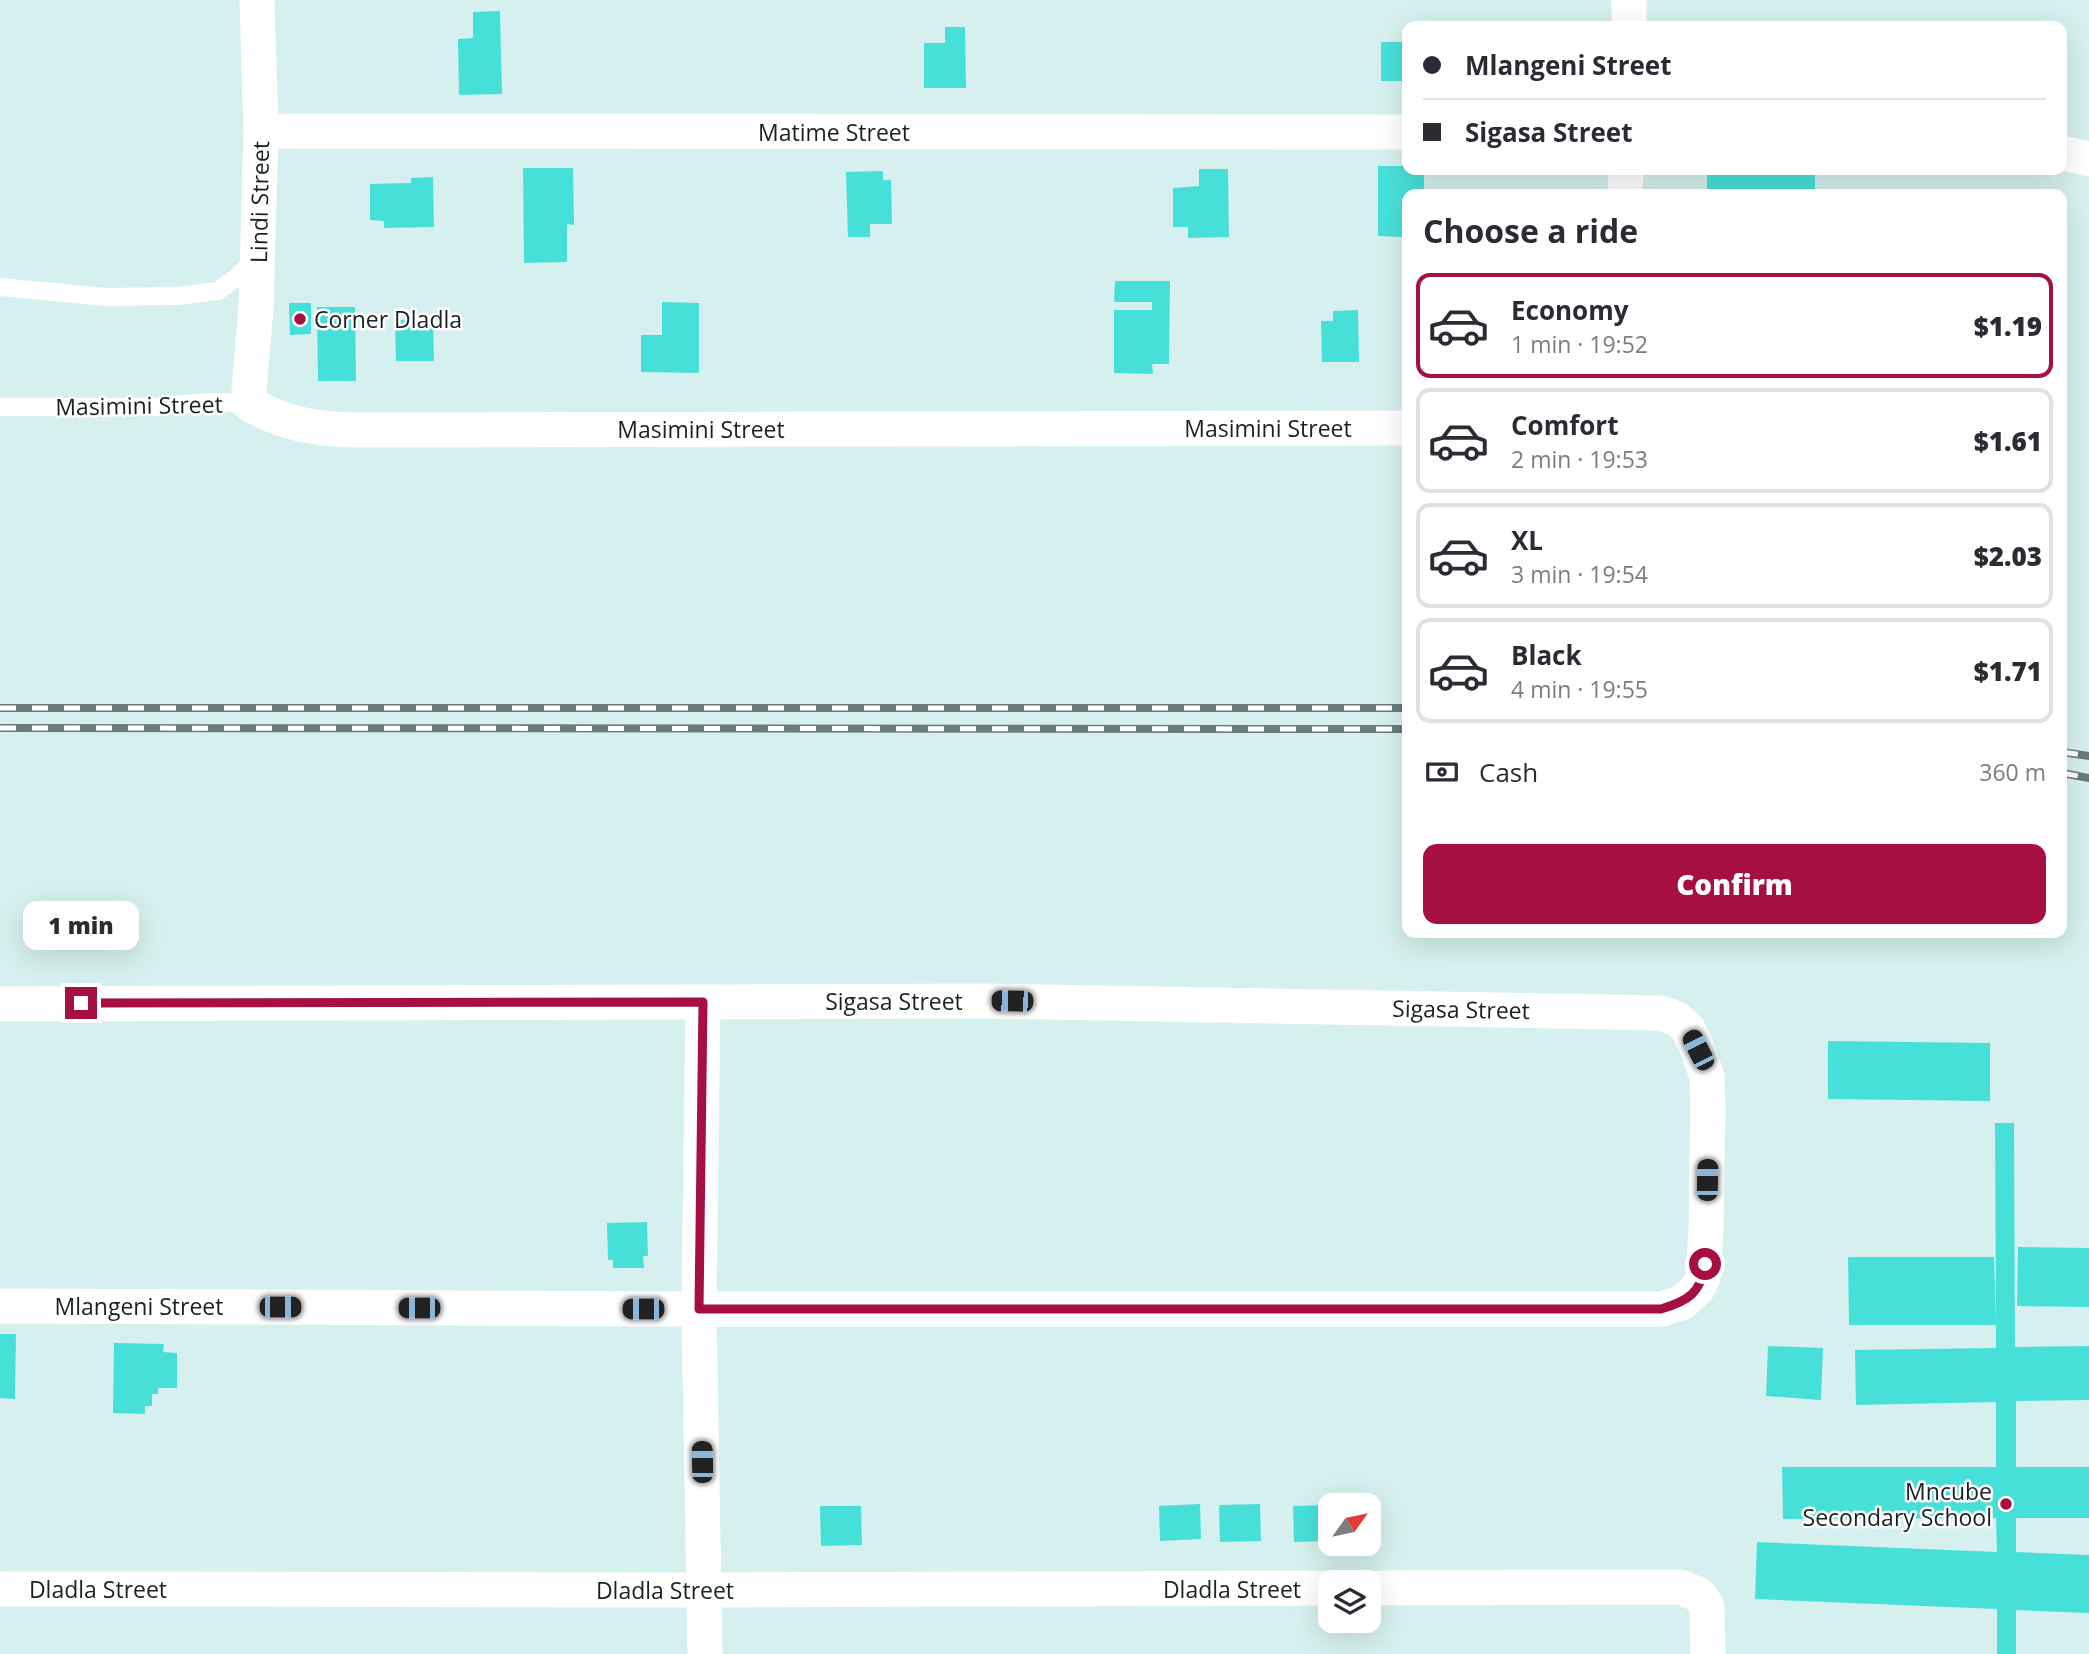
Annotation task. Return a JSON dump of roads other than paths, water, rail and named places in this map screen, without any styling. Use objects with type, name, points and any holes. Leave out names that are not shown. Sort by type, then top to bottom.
[{"type":"street","name":"Lindi Street","points":[[248,403],[256,307],[261,131],[257,0]]},
{"type":"street","points":[[1629,0],[1629,21]]},
{"type":"street","name":"Matime Street","points":[[261,131],[1402,132]]},
{"type":"street","points":[[2067,154],[2089,159]]},
{"type":"street","name":"Masimini Street","points":[[248,403],[265,413],[303,426],[355,430],[1402,428]]},
{"type":"street","points":[[703,1002],[699,1309],[705,1654]]},
{"type":"street","name":"Sigasa Street","points":[[0,1004],[1167,1003],[1661,1013],[1677,1019],[1688,1029],[1707,1077],[1705,1264],[1698,1288]]},
{"type":"street","name":"Mlangeni Street","points":[[0,1306],[1661,1309],[1682,1303],[1698,1288]]},
{"type":"street","points":[[1381,1588],[1681,1587],[1699,1595],[1707,1606],[1708,1654]]},
{"type":"street","name":"Dladla Street","points":[[0,1589],[1318,1588]]},
{"type":"lane","points":[[0,287],[105,297],[204,293],[218,291],[238,276],[258,255]]},
{"type":"lane","name":"Masimini Street","points":[[0,407],[156,407],[208,402],[248,403]]},
{"type":"railway","points":[[0,708],[1402,708]]},
{"type":"railway","points":[[0,728],[1402,729]]},
{"type":"railway","points":[[2067,753],[2089,756]]},
{"type":"railway","points":[[2067,774],[2089,778]]},
{"type":"place","name":"Corner Dladla","points":[[300,319]]},
{"type":"place","name":"Mncube Secondary School","points":[[2006,1504]]}]
